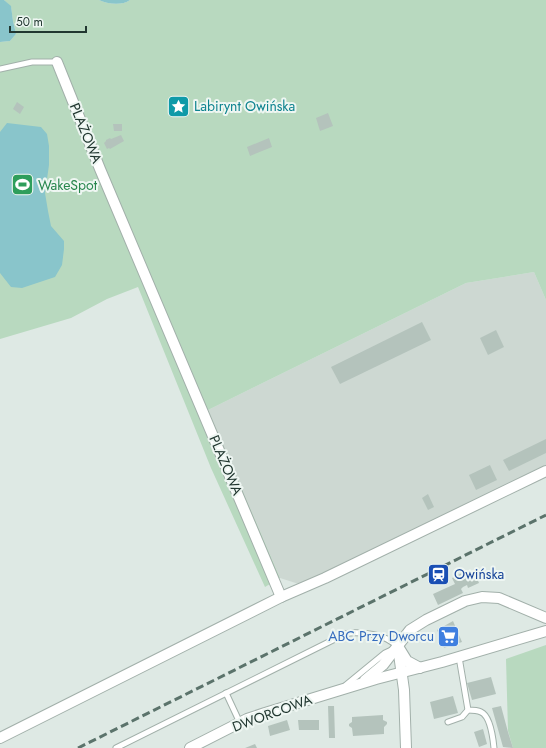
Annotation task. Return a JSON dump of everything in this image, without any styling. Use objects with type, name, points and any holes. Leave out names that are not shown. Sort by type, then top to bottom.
[{"type":"street","name":"PLAŻOWA","points":[[57,62],[103,176],[282,597]]},
{"type":"street","points":[[0,738],[282,597],[325,578],[546,471]]},
{"type":"street","name":"DWORCOWA","points":[[358,685],[380,668],[398,647],[406,634],[416,626],[474,598],[498,598],[543,617]]},
{"type":"street","points":[[542,632],[543,617]]},
{"type":"street","name":"DWORCOWA","points":[[190,748],[240,723],[265,713],[338,690],[459,657],[542,632]]},
{"type":"street","points":[[398,647],[407,661],[420,668]]},
{"type":"street","points":[[398,647],[404,690],[406,748]]},
{"type":"lane","points":[[0,69],[32,62],[57,62]]},
{"type":"lane","points":[[116,748],[125,746],[226,693],[349,633],[366,634],[387,639],[398,647]]},
{"type":"lane","points":[[338,690],[354,679],[385,652],[398,647]]},
{"type":"lane","points":[[459,657],[468,710]]},
{"type":"lane","points":[[226,693],[240,723]]},
{"type":"lane","points":[[448,722],[462,717],[468,710],[477,710],[484,714],[490,727],[494,748]]},
{"type":"shaded area","points":[[534,272],[546,300],[546,466],[302,585],[280,578],[208,410],[466,283]]},
{"type":"green space","points":[[4,0],[99,0],[114,4],[127,2],[130,0],[546,0],[546,300],[534,272],[466,283],[208,410],[280,578],[265,587],[211,468],[138,287],[107,299],[71,318],[0,339],[0,42],[10,41],[16,34],[11,7]]},
{"type":"green space","points":[[546,645],[546,748],[513,748],[508,731],[506,659]]},
{"type":"water","points":[[0,0],[4,0],[11,6],[16,34],[10,41],[0,42]]},
{"type":"water","points":[[99,0],[130,0],[123,3],[114,4]]},
{"type":"water","name":"WakeSpot","points":[[7,123],[41,127],[47,134],[49,146],[49,165],[45,193],[51,226],[64,241],[62,265],[55,277],[22,288],[11,287],[0,273],[0,132]]},
{"type":"building","points":[[17,102],[24,107],[20,114],[13,109]]},
{"type":"building","points":[[328,113],[333,126],[320,131],[316,118]]},
{"type":"building","points":[[113,124],[122,124],[122,131],[114,131]]},
{"type":"building","points":[[121,135],[124,141],[110,149],[107,149],[104,143],[106,140]]},
{"type":"building","points":[[269,138],[272,147],[250,156],[247,147]]},
{"type":"building","points":[[422,322],[431,340],[340,384],[331,367]]},
{"type":"building","points":[[496,330],[504,347],[488,355],[480,338]]},
{"type":"building","points":[[546,439],[546,453],[509,471],[503,460]]},
{"type":"building","points":[[490,465],[497,480],[476,490],[469,475]]},
{"type":"building","points":[[428,494],[434,507],[428,510],[422,498]]},
{"type":"building","points":[[462,573],[464,579],[475,574],[479,583],[468,588],[467,585],[463,587],[461,589],[463,593],[438,605],[433,594],[455,584],[452,578]]},
{"type":"building","name":"ABC Przy Dworcu","points":[[453,621],[462,642],[444,648],[437,630]]},
{"type":"building","points":[[491,677],[496,694],[472,700],[467,683]]},
{"type":"building","points":[[453,696],[458,713],[434,719],[430,702]]},
{"type":"building","points":[[328,706],[334,706],[335,738],[329,738]]},
{"type":"building","points":[[501,706],[513,748],[503,747],[492,708]]},
{"type":"building","points":[[383,715],[383,720],[387,722],[384,727],[384,734],[353,736],[352,728],[349,726],[352,722],[352,717]]},
{"type":"building","points":[[287,720],[290,730],[270,736],[268,726]]},
{"type":"building","points":[[298,720],[319,720],[319,730],[299,730]]},
{"type":"building","points":[[483,729],[487,744],[479,747],[474,732]]},
{"type":"building","points":[[255,744],[257,748],[245,748]]},
{"type":"railway","points":[[78,748],[546,515]]},
{"type":"place","name":"Labirynt Owińska","points":[[178,106]]},
{"type":"place","name":"WakeSpot","points":[[23,185]]},
{"type":"place","name":"Owińska","points":[[439,574]]},
{"type":"place","name":"ABC Przy Dworcu","points":[[449,636]]}]
